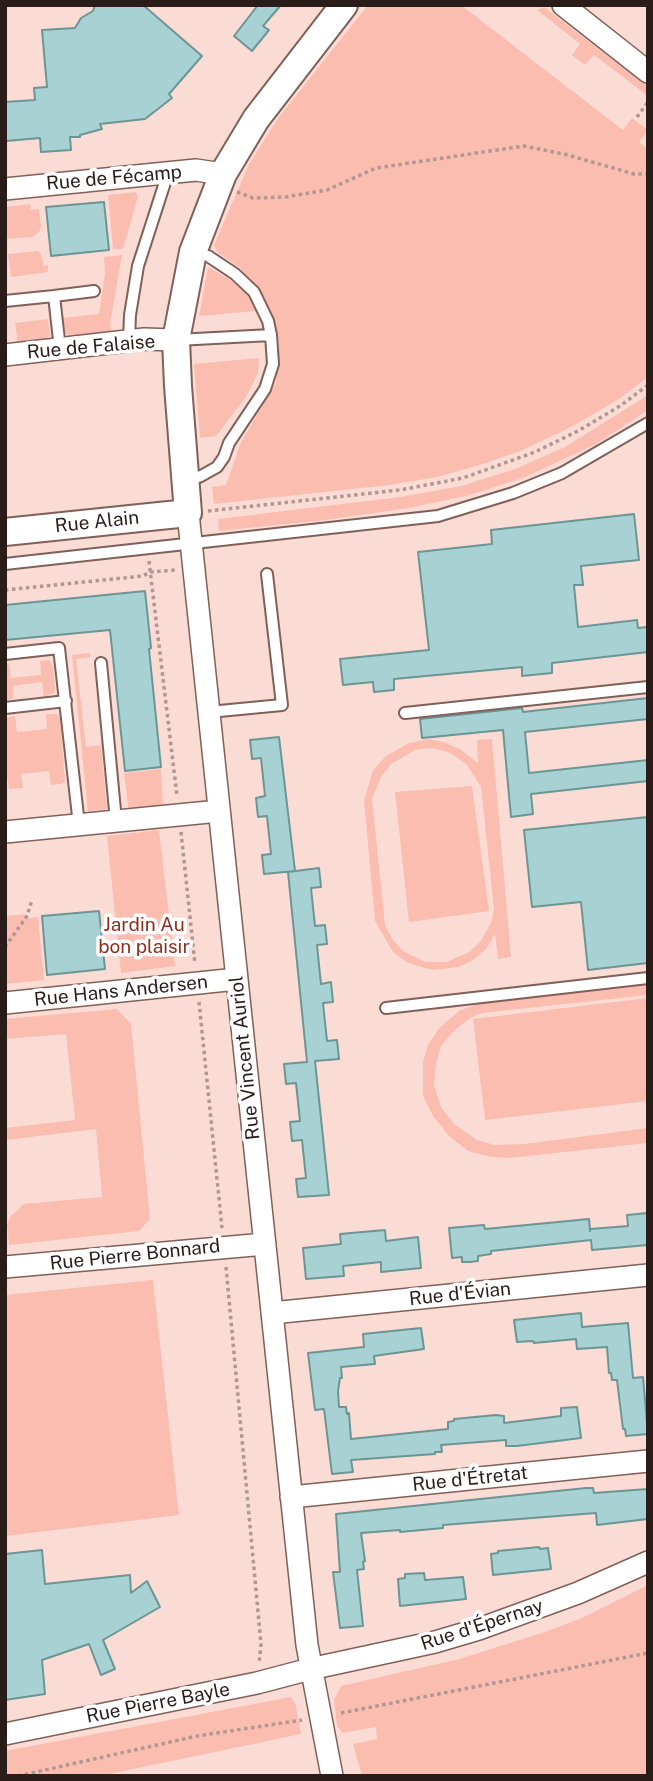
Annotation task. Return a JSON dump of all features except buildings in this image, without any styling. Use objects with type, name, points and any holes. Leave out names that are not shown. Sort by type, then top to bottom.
[{"type":"street","name":"Rue Vincent Auriol","points":[[332,1776],[310,1669],[188,513],[176,340],[193,252],[220,180],[256,120],[344,5]]},
{"type":"street","points":[[563,5],[648,72]]},
{"type":"street","name":"Rue de Fécamp","points":[[5,188],[196,170],[220,180]]},
{"type":"street","name":"Rue de Falaise","points":[[5,355],[129,341],[176,340]]},
{"type":"street","name":"Rue Alain","points":[[5,532],[188,513]]},
{"type":"street","points":[[5,832],[219,811]]},
{"type":"street","name":"Rue Hans Andersen","points":[[5,1003],[237,979]]},
{"type":"street","name":"Rue Pierre Bonnard","points":[[5,1268],[265,1244]]},
{"type":"street","name":"Rue d'Évian","points":[[272,1313],[648,1275]]},
{"type":"street","name":"Rue d'Étretat","points":[[292,1497],[648,1461]]},
{"type":"street","name":"Rue d'Épernay","points":[[310,1669],[435,1642],[480,1629],[578,1593],[648,1562]]},
{"type":"street","name":"Rue Pierre Bayle","points":[[5,1734],[257,1683],[310,1669]]},
{"type":"lane","points":[[129,341],[130,315],[138,266],[168,173]]},
{"type":"lane","points":[[186,481],[217,467],[225,457],[229,443],[265,388],[272,364],[271,335],[262,306],[254,292],[235,274],[208,256],[193,252]]},
{"type":"lane","points":[[5,301],[94,291]]},
{"type":"lane","points":[[54,296],[60,349]]},
{"type":"lane","points":[[176,340],[271,335]]},
{"type":"lane","points":[[5,564],[438,516],[513,493],[562,473],[648,424]]},
{"type":"lane","points":[[209,712],[282,705],[267,574]]},
{"type":"lane","points":[[5,654],[60,648],[79,825]]},
{"type":"lane","points":[[101,663],[116,821]]},
{"type":"lane","points":[[405,713],[648,687]]},
{"type":"lane","points":[[5,708],[66,701]]},
{"type":"lane","points":[[386,1008],[648,978]]},
{"type":"path","points":[[637,117],[648,102]]},
{"type":"path","points":[[220,180],[253,198],[285,197],[327,190],[376,168],[524,146],[564,154],[634,174],[648,174]]},
{"type":"path","points":[[188,513],[400,490],[463,478],[535,452],[578,431],[620,406],[648,385]]},
{"type":"path","points":[[147,547],[179,815],[224,1246],[261,1644],[257,1683]]},
{"type":"path","points":[[5,590],[143,576],[150,572]]},
{"type":"path","points":[[5,947],[27,916],[32,900]]},
{"type":"green space","points":[[368,5],[461,5],[623,130],[632,118],[648,130],[639,142],[648,149],[648,377],[619,399],[573,426],[523,450],[483,464],[437,477],[390,485],[214,504],[212,487],[226,485],[241,442],[276,383],[278,358],[276,325],[261,292],[240,268],[217,252],[214,245],[249,164],[279,117]]},
{"type":"green space","points":[[544,7],[648,87],[648,96],[594,55],[585,65],[572,55],[580,44],[537,10]]},
{"type":"green space","points":[[136,192],[138,197],[123,249],[113,249],[108,195]]},
{"type":"green space","points":[[30,204],[31,210],[39,209],[39,232],[32,237],[5,239],[5,207]]},
{"type":"green space","points":[[38,251],[44,266],[48,265],[48,272],[11,277],[8,254]]},
{"type":"green space","points":[[122,255],[110,324],[112,335],[70,338],[65,332],[63,318],[99,314],[105,273],[104,257]]},
{"type":"green space","points":[[208,267],[232,281],[249,297],[257,311],[199,316]]},
{"type":"green space","points":[[48,319],[50,334],[46,342],[18,344],[15,323]]},
{"type":"green space","points":[[259,358],[258,373],[246,397],[216,436],[200,438],[194,364]]},
{"type":"green space","points":[[648,395],[648,410],[596,444],[523,478],[470,495],[409,508],[219,531],[218,519],[400,497],[461,486],[515,469],[565,447]]},
{"type":"green space","points":[[90,653],[90,657],[76,659],[86,747],[101,745],[107,809],[88,811],[72,655]]},
{"type":"green space","points":[[49,660],[53,666],[55,692],[44,697],[42,682],[13,686],[13,699],[5,700],[5,665],[9,664],[11,678],[41,675],[40,661]]},
{"type":"green space","points":[[46,714],[60,717],[65,781],[51,785],[49,771],[21,774],[23,788],[9,789],[5,775],[5,718],[15,716],[17,732],[47,729]]},
{"type":"green space","points":[[429,739],[443,742],[460,749],[478,763],[477,740],[492,739],[511,957],[498,959],[495,934],[486,949],[459,967],[433,970],[425,968],[408,963],[393,952],[375,921],[364,801],[373,770],[386,756],[409,743]],"holes":[[[430,748],[445,751],[467,765],[481,787],[494,909],[491,923],[480,942],[469,952],[447,962],[426,962],[404,952],[392,939],[385,925],[372,799],[381,777],[391,764],[415,750]]]},
{"type":"green space","points":[[161,769],[163,808],[129,812],[124,773]]},
{"type":"green space","points":[[472,786],[489,911],[409,922],[395,792]]},
{"type":"green space","name":"Jardin Au bon plaisir","points":[[159,830],[175,966],[121,973],[107,836]]},
{"type":"green space","points":[[25,914],[26,919],[38,917],[44,980],[5,984],[5,916]]},
{"type":"green space","points":[[648,983],[648,995],[482,1013],[470,1018],[441,1046],[434,1085],[441,1107],[454,1124],[477,1140],[495,1145],[524,1144],[648,1128],[648,1143],[509,1158],[491,1157],[468,1151],[449,1136],[433,1116],[423,1096],[423,1062],[428,1045],[440,1027],[459,1011],[479,1003]]},
{"type":"green space","points":[[648,998],[648,1101],[485,1120],[473,1019]]},
{"type":"green space","points":[[117,1009],[131,1024],[150,1219],[139,1231],[9,1245],[7,1224],[10,1217],[24,1204],[102,1197],[96,1129],[6,1140],[5,1128],[75,1120],[66,1034],[5,1039],[5,1019]]},
{"type":"green space","points":[[153,1280],[179,1515],[5,1536],[5,1295]]},
{"type":"green space","points":[[648,1585],[648,1774],[362,1776],[353,1744],[377,1739],[376,1727],[342,1733],[337,1726],[334,1700],[341,1686],[459,1659],[545,1632],[584,1617]]},
{"type":"green space","points":[[291,1697],[296,1706],[301,1734],[100,1776],[5,1776],[5,1751]]}]
